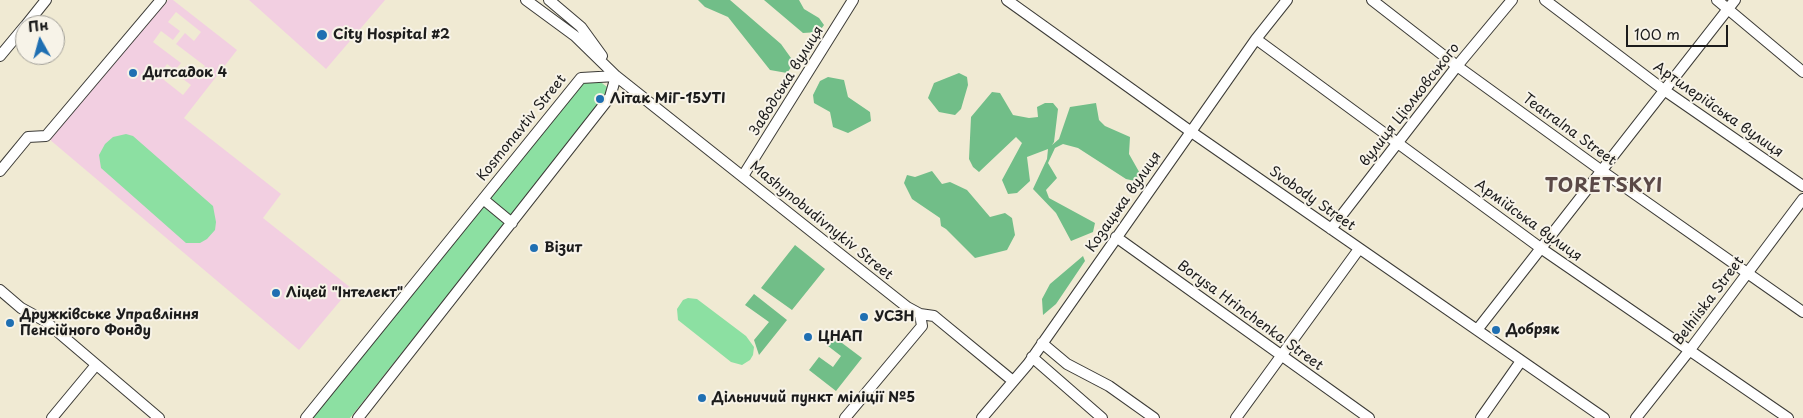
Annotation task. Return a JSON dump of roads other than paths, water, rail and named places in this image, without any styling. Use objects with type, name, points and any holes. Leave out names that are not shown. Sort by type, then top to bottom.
[{"type":"street","points":[[33,15],[46,0]]},
{"type":"street","points":[[0,171],[28,137],[46,136],[161,0]]},
{"type":"street","name":"Mashynobudivnykiv Street","points":[[526,0],[574,36],[616,76],[900,302],[920,314],[934,316],[940,320],[1013,381]]},
{"type":"street","name":"Mashynobudivnykiv Street","points":[[549,0],[581,26],[616,76]]},
{"type":"street","name":"Заводська вулиця","points":[[743,176],[853,0]]},
{"type":"street","name":"Svobody Street","points":[[1007,0],[1190,131],[1604,418]]},
{"type":"street","name":"Козацька вулиця","points":[[982,418],[1032,357],[1190,131],[1256,39],[1287,0]]},
{"type":"street","name":"Teatralna Street","points":[[1372,0],[1457,66],[1602,171],[1803,312]]},
{"type":"street","name":"вулиця Ціолковського","points":[[1331,229],[1457,66],[1512,0]]},
{"type":"street","name":"Артилерійська вулиця","points":[[1545,0],[1664,90],[1803,186]]},
{"type":"street","points":[[1717,0],[1732,4],[1803,72]]},
{"type":"street","points":[[1477,330],[1732,4]]},
{"type":"street","points":[[0,56],[15,37]]},
{"type":"street","name":"Армійська вулиця","points":[[1256,39],[1542,249],[1788,418]]},
{"type":"street","points":[[358,418],[610,97],[616,76]]},
{"type":"street","name":"Kosmonavtiv Street","points":[[306,418],[581,78],[616,76]]},
{"type":"street","points":[[483,199],[512,223]]},
{"type":"street","name":"Belhiiska Street","points":[[1636,418],[1689,351],[1803,199]]},
{"type":"street","name":"Borysa Hrinchenka Street","points":[[1116,237],[1282,354],[1368,418]]},
{"type":"street","points":[[1236,418],[1359,249]]},
{"type":"street","points":[[0,290],[21,308],[44,321],[159,418]]},
{"type":"street","points":[[845,418],[922,326],[920,314]]},
{"type":"street","points":[[1042,343],[1068,364],[1109,386],[1154,418]]},
{"type":"street","points":[[1032,357],[1102,418]]},
{"type":"street","points":[[1481,418],[1521,360]]},
{"type":"street","points":[[52,418],[96,364]]},
{"type":"place","name":"City Hospital #2","points":[[322,35]]},
{"type":"place","name":"Дитсадок 4","points":[[133,73]]},
{"type":"place","name":"Літак МіГ-15УТІ","points":[[600,99]]},
{"type":"place","name":"Візит","points":[[534,248]]},
{"type":"place","name":"Ліцей \"Інтелект\"","points":[[276,293]]},
{"type":"place","name":"УСЗН","points":[[864,317]]},
{"type":"place","name":"Дружківське Управління Пенсійного Фонду","points":[[10,323]]},
{"type":"place","name":"Добряк","points":[[1496,330]]},
{"type":"place","name":"ЦНАП","points":[[808,337]]},
{"type":"place","name":"Дільничий пункт міліції №5","points":[[702,398]]},
{"type":"district","name":"TORETSKYI","points":[[1604,187]]}]
